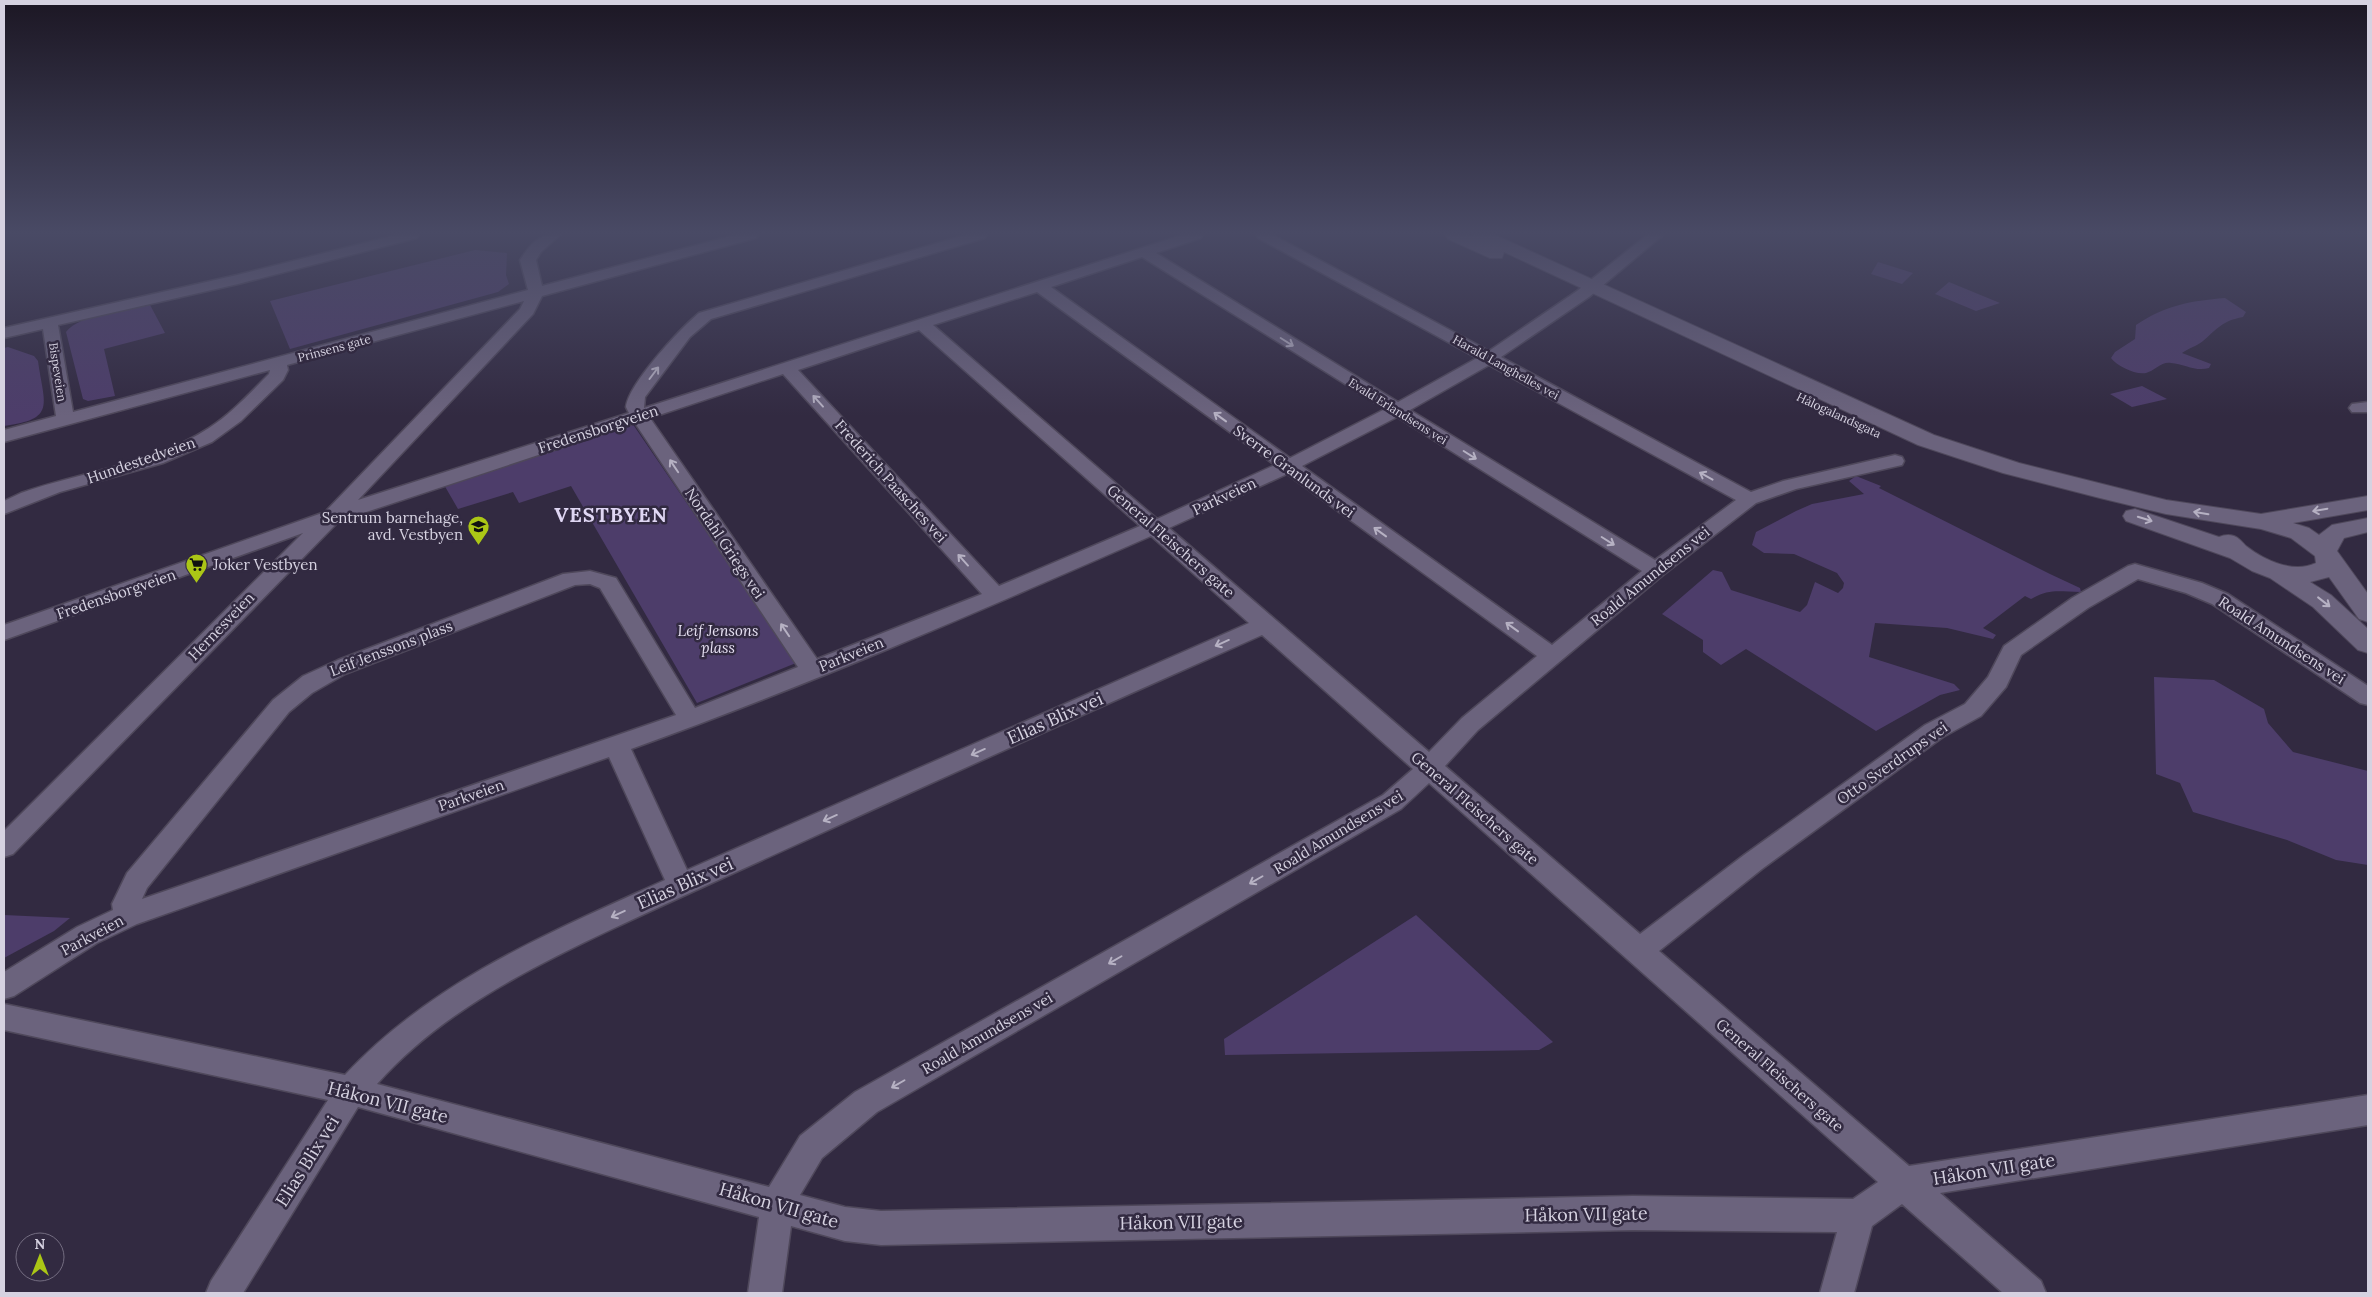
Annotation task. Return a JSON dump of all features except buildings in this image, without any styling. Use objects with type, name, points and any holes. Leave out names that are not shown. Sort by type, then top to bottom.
[{"type":"street","points":[[4,333],[50,324],[166,296]]},
{"type":"street","name":"Prinsens gate","points":[[4,436],[66,421],[527,296]]},
{"type":"street","name":"Hernesveien","points":[[4,847],[332,516],[528,311],[535,296]]},
{"type":"street","points":[[639,415],[636,407],[636,397],[684,334],[698,320],[714,313],[774,296]]},
{"type":"street","name":"Fredensborgveien","points":[[4,633],[332,516],[786,366],[1008,296]]},
{"type":"street","name":"Sverre Granlunds vei","points":[[1051,296],[1552,656]]},
{"type":"street","name":"Evald Erlandsens vei","points":[[1212,296],[1656,570]]},
{"type":"street","name":"Harald Langhelles vei","points":[[1374,296],[1749,499]]},
{"type":"street","name":"Parkveien","points":[[4,987],[87,934],[127,916],[690,718],[996,596],[1288,466],[1397,410],[1489,358],[1579,296]]},
{"type":"street","name":"Hålogalandsgata","points":[[1598,296],[1902,445],[1994,477],[2158,523],[2240,553],[2268,567],[2307,575],[2320,573],[2328,567],[2327,539],[2334,531],[2368,525]]},
{"type":"street","name":"Hålogalandsgata","points":[[1600,296],[1934,442],[2011,468],[2166,507],[2283,526],[2300,533],[2327,555]]},
{"type":"street","name":"General Fleischers gate","points":[[921,323],[2029,1293]]},
{"type":"street","name":"Bispeveien","points":[[50,324],[66,421]]},
{"type":"street","name":"Hundestedveien","points":[[4,508],[43,492],[139,464],[205,438],[234,417],[277,376],[279,370],[278,363]]},
{"type":"street","name":"Frederich Paasches vei","points":[[786,366],[996,596]]},
{"type":"street","name":"Nordahl Griegs vei","points":[[639,415],[812,670]]},
{"type":"street","name":"Roald Amundsens vei","points":[[777,1204],[811,1146],[866,1102],[1392,802],[1408,790],[1470,724],[1656,570],[1749,499],[1790,485],[1895,461]]},
{"type":"street","name":"Hålogalandsgata","points":[[2240,553],[2227,539],[2225,532],[2229,526],[2368,502]]},
{"type":"street","points":[[2327,555],[2368,613]]},
{"type":"street","points":[[2268,567],[2296,582],[2322,601],[2368,644]]},
{"type":"street","name":"Roald Amundsens vei","points":[[2135,571],[2194,588],[2220,599],[2368,697]]},
{"type":"street","name":"Otto Sverdrups vei","points":[[1639,952],[1784,839],[1934,731],[1973,710],[1998,681],[2012,650],[2080,603],[2135,571]]},
{"type":"street","name":"Leif Jenssons plass","points":[[127,916],[126,904],[137,881],[281,706],[296,692],[312,681],[346,665],[570,579],[585,576],[599,578],[608,583],[690,718]]},
{"type":"street","name":"Elias Blix vei","points":[[223,1293],[351,1091],[386,1051],[411,1029],[477,984],[519,960],[681,885],[1267,624]]},
{"type":"street","points":[[616,744],[681,885]]},
{"type":"street","name":"Håkon VII gate","points":[[4,1016],[351,1091],[777,1204],[845,1224],[882,1228],[1633,1212],[1858,1216],[1903,1183],[2368,1110]]},
{"type":"street","points":[[765,1293],[777,1204]]},
{"type":"street","points":[[1837,1293],[1858,1216]]},
{"type":"green space","points":[[292,296],[485,296],[290,349],[270,301]]},
{"type":"green space","points":[[1939,296],[1982,296],[2000,303],[1976,311]]},
{"type":"green space","points":[[2225,298],[2246,312],[2243,317],[2225,323],[2201,343],[2182,353],[2211,364],[2209,368],[2199,369],[2168,363],[2146,373],[2137,373],[2117,364],[2111,358],[2115,352],[2135,339],[2136,325],[2147,318],[2179,305]]},
{"type":"green space","points":[[149,303],[165,333],[104,349],[115,396],[88,401],[83,399],[66,332],[73,326],[93,316]]},
{"type":"green space","points":[[8,347],[34,356],[38,361],[44,399],[40,414],[33,419],[4,426],[4,348]]},
{"type":"green space","points":[[2142,386],[2167,399],[2132,407],[2110,394]]},
{"type":"green space","name":"Leif Jensons plass","points":[[632,423],[796,663],[697,703],[571,486],[519,503],[513,492],[458,509],[443,483]]},
{"type":"green space","points":[[1856,476],[1881,486],[1879,488],[2080,588],[2081,592],[2050,592],[2031,599],[2025,596],[1983,628],[1996,635],[1993,639],[1947,628],[1875,623],[1869,657],[1954,684],[1960,690],[1940,695],[1876,731],[1746,649],[1721,665],[1703,652],[1703,640],[1662,614],[1713,570],[1722,572],[1731,590],[1800,612],[1807,605],[1815,582],[1838,593],[1843,588],[1844,583],[1837,573],[1794,554],[1764,553],[1752,545],[1756,532],[1796,511],[1812,504],[1864,494],[1849,481]]},
{"type":"green space","points":[[2154,677],[2214,680],[2264,709],[2268,723],[2293,752],[2368,771],[2368,865],[2336,860],[2287,840],[2193,812],[2180,783],[2156,774]]},
{"type":"green space","points":[[4,915],[70,918],[54,931],[4,958]]},
{"type":"green space","points":[[1416,915],[1553,1042],[1539,1050],[1225,1055],[1224,1039]]},
{"type":"place","name":"Sentrum barnehage, avd. Vestbyen","points":[[479,545]]},
{"type":"place","name":"Joker Vestbyen","points":[[197,583]]},
{"type":"district","name":"VESTBYEN","points":[[611,514]]}]
